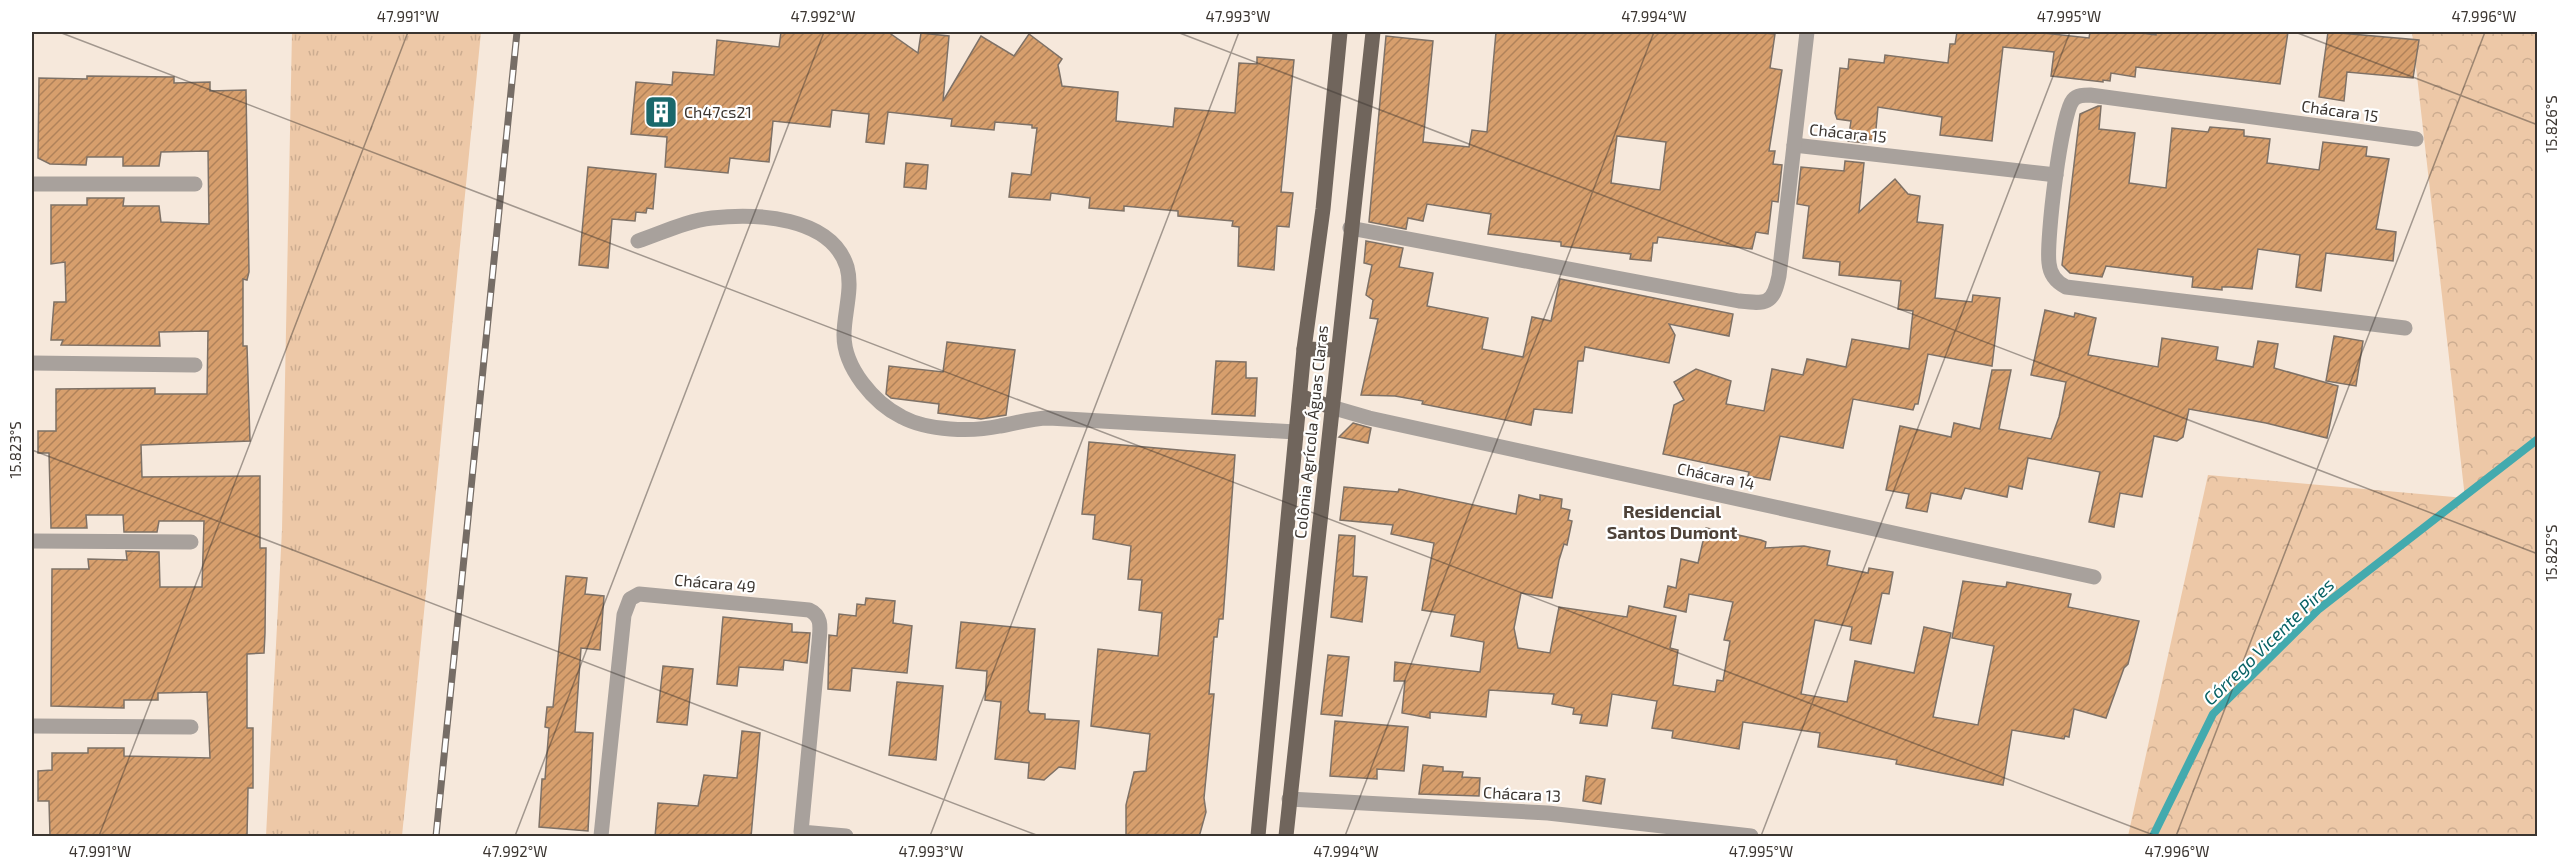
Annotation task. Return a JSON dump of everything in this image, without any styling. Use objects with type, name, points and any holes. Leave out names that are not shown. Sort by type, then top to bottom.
[{"type":"main road","name":"Colônia Agrícola Águas Claras","points":[[1258,837],[1304,349],[1323,209],[1340,32]]},
{"type":"main road","name":"Colônia Agrícola Águas Claras","points":[[1286,837],[1350,228],[1373,32]]},
{"type":"main road","points":[[1304,349],[1338,350]]},
{"type":"main road","points":[[1300,396],[1331,407]]},
{"type":"street","points":[[1794,145],[1806,32]]},
{"type":"street","name":"Chácara 15","points":[[1350,228],[1761,304],[1771,300],[1776,290],[1794,145],[2056,175],[2072,101],[2077,96],[2090,94],[2416,139]]},
{"type":"street","points":[[2056,175],[2048,262],[2057,282],[2066,287],[2405,328]]},
{"type":"street","points":[[32,184],[195,184]]},
{"type":"street","points":[[638,241],[686,224],[710,218],[736,216],[786,221],[809,228],[827,238],[840,254],[847,268],[844,337],[848,356],[859,377],[875,398],[891,411],[915,422],[986,429],[1034,418],[1049,418],[1296,432]]},
{"type":"street","points":[[32,363],[195,365]]},
{"type":"street","name":"Chácara 14","points":[[1331,407],[1369,418],[2094,577]]},
{"type":"street","points":[[32,541],[191,542]]},
{"type":"street","name":"Chácara 49","points":[[601,837],[624,615],[630,599],[639,594],[809,610],[816,613],[820,629],[801,834],[846,837]]},
{"type":"street","points":[[32,726],[191,727]]},
{"type":"street","name":"Chácara 13","points":[[1289,799],[1548,813],[1751,837]]},
{"type":"green space","points":[[292,32],[481,32],[402,836],[266,836],[282,530]]},
{"type":"green space","points":[[2412,32],[2537,32],[2537,836],[2128,836],[2208,475],[2465,498]]},
{"type":"building","points":[[781,32],[888,32],[918,53],[921,33],[949,36],[943,101],[981,36],[1014,56],[1029,34],[1062,59],[1058,65],[1062,86],[1118,92],[1116,121],[1173,127],[1175,108],[1235,113],[1239,63],[1257,64],[1257,57],[1294,60],[1281,192],[1293,193],[1289,227],[1277,226],[1274,270],[1238,266],[1239,227],[1232,226],[1233,221],[1178,216],[1178,211],[1124,206],[1124,211],[1089,208],[1090,198],[1051,193],[1050,200],[1009,197],[1012,173],[1031,175],[1037,128],[1032,128],[1032,125],[995,122],[994,130],[951,126],[952,119],[888,112],[884,144],[866,142],[869,114],[832,110],[830,127],[773,121],[769,162],[730,158],[728,173],[665,167],[667,137],[631,134],[636,82],[672,85],[673,72],[714,75],[717,40],[779,47]]},
{"type":"building","points":[[1496,32],[1753,32],[1775,34],[1770,68],[1782,70],[1769,151],[1775,151],[1773,164],[1782,165],[1778,202],[1772,201],[1768,234],[1756,232],[1752,249],[1658,237],[1657,243],[1653,243],[1651,261],[1630,259],[1631,254],[1561,246],[1561,242],[1488,234],[1491,214],[1427,204],[1423,221],[1408,218],[1406,229],[1369,222],[1386,36],[1433,41],[1423,142],[1469,147],[1472,130],[1487,132]],"holes":[[[1617,136],[1666,142],[1660,190],[1611,183]]]},
{"type":"building","points":[[1957,32],[2034,32],[2089,38],[2090,32],[2134,32],[2156,35],[2156,32],[2288,32],[2280,84],[2136,67],[2135,77],[2111,73],[2110,81],[2103,80],[2103,82],[2051,76],[2054,52],[2003,47],[1992,141],[1940,135],[1942,117],[1878,107],[1875,140],[1867,139],[1866,143],[1848,141],[1851,121],[1837,119],[1835,113],[1840,68],[1848,69],[1849,59],[1884,63],[1885,55],[1948,63],[1950,44],[1955,44]]},
{"type":"building","points":[[2328,32],[2419,40],[2413,78],[2347,72],[2344,101],[2319,97]]},
{"type":"building","points":[[87,76],[174,77],[174,83],[210,82],[210,91],[246,90],[249,272],[247,280],[243,279],[243,346],[247,346],[250,441],[141,445],[142,477],[260,476],[260,548],[266,548],[265,633],[264,653],[247,654],[247,728],[253,728],[253,788],[248,788],[247,837],[50,837],[49,801],[38,801],[38,771],[52,770],[52,753],[88,753],[88,748],[124,748],[124,756],[210,758],[207,692],[158,693],[158,700],[124,700],[124,708],[51,706],[52,569],[89,569],[88,559],[127,560],[126,551],[159,552],[160,587],[202,587],[204,521],[159,521],[157,532],[124,532],[123,515],[86,515],[87,528],[51,528],[49,453],[38,453],[38,431],[56,431],[56,389],[155,388],[155,394],[207,394],[208,331],[159,332],[160,346],[61,345],[63,340],[51,340],[54,302],[66,302],[65,262],[51,264],[51,205],[87,205],[87,198],[124,198],[123,206],[159,206],[161,222],[209,224],[208,151],[161,152],[159,166],[123,166],[123,157],[87,157],[86,165],[50,164],[38,158],[39,78],[87,79]]},
{"type":"building","points":[[2101,106],[2099,129],[2135,133],[2129,183],[2166,188],[2172,128],[2208,132],[2210,127],[2244,130],[2244,136],[2270,139],[2267,163],[2319,170],[2323,142],[2367,147],[2366,156],[2389,159],[2376,229],[2396,232],[2393,261],[2326,253],[2321,291],[2296,287],[2300,255],[2258,249],[2252,289],[2222,287],[2222,290],[2192,287],[2193,277],[2106,266],[2102,277],[2070,273],[2062,265],[2080,114]]},
{"type":"building","points":[[1845,161],[1864,163],[1859,212],[1895,179],[1908,194],[1920,196],[1917,222],[1943,225],[1935,298],[1972,302],[1973,295],[2000,298],[1992,366],[1928,354],[1918,404],[1915,404],[1913,410],[1853,399],[1843,448],[1780,436],[1770,480],[1748,476],[1749,472],[1663,454],[1674,405],[1684,400],[1674,382],[1696,369],[1731,381],[1726,404],[1764,411],[1772,369],[1803,375],[1807,359],[1846,367],[1852,339],[1909,349],[1913,311],[1898,309],[1901,281],[1839,275],[1840,262],[1803,258],[1809,206],[1797,204],[1801,167],[1844,171]]},
{"type":"building","points":[[906,163],[928,165],[926,189],[904,187]]},
{"type":"building","points":[[588,167],[656,174],[653,209],[647,208],[646,213],[636,212],[635,221],[612,219],[608,268],[579,265]]},
{"type":"building","points":[[1366,241],[1403,248],[1399,267],[1433,273],[1427,306],[1488,318],[1482,349],[1523,357],[1532,317],[1551,321],[1560,279],[1733,314],[1729,336],[1669,324],[1675,335],[1669,363],[1585,347],[1583,361],[1578,361],[1572,413],[1534,409],[1531,425],[1422,404],[1423,401],[1395,396],[1361,395],[1378,319],[1370,318],[1373,300],[1366,295],[1372,265],[1364,263]]},
{"type":"building","points":[[2045,310],[2074,317],[2075,313],[2096,318],[2088,355],[2158,367],[2162,338],[2218,347],[2216,360],[2253,367],[2258,341],[2278,344],[2274,368],[2338,386],[2327,438],[2266,423],[2189,409],[2183,437],[2177,441],[2154,436],[2142,497],[2120,493],[2114,527],[2089,522],[2100,472],[2028,458],[2022,489],[2009,486],[2007,497],[1965,488],[1961,499],[1931,493],[1927,512],[1906,508],[1909,494],[1886,490],[1900,426],[1951,437],[1954,423],[1980,429],[1992,370],[2011,370],[1999,429],[2051,439],[2059,417],[2066,382],[2031,375]]},
{"type":"building","points":[[2334,336],[2363,341],[2356,386],[2326,381]]},
{"type":"building","points":[[947,342],[1015,350],[1006,415],[981,419],[938,413],[939,404],[891,398],[886,394],[889,366],[943,372]]},
{"type":"building","points":[[1216,361],[1246,362],[1246,378],[1257,378],[1255,416],[1212,414]]},
{"type":"building","points":[[1353,423],[1371,428],[1368,443],[1339,437]]},
{"type":"building","points":[[1089,442],[1235,455],[1223,619],[1219,619],[1217,637],[1214,637],[1209,694],[1214,694],[1204,798],[1206,812],[1199,837],[1126,837],[1126,805],[1134,772],[1146,771],[1150,734],[1091,726],[1098,649],[1158,656],[1162,613],[1139,610],[1142,580],[1128,579],[1131,546],[1093,539],[1095,515],[1082,514]]},
{"type":"building","points":[[1344,487],[1398,492],[1399,489],[1516,514],[1519,495],[1540,500],[1540,495],[1562,499],[1561,508],[1570,510],[1568,520],[1572,521],[1567,545],[1564,544],[1559,560],[1552,598],[1521,593],[1514,628],[1518,648],[1550,653],[1559,607],[1627,617],[1629,606],[1676,616],[1670,648],[1678,650],[1673,685],[1715,692],[1717,680],[1723,681],[1730,641],[1724,640],[1733,602],[1689,594],[1686,612],[1664,607],[1668,586],[1676,588],[1681,559],[1698,563],[1706,528],[1761,540],[1766,542],[1765,548],[1804,546],[1830,551],[1827,565],[1868,573],[1869,568],[1893,572],[1889,594],[1882,593],[1871,644],[1850,640],[1852,627],[1815,620],[1801,694],[1847,702],[1855,661],[1914,673],[1924,627],[1951,633],[1933,717],[1978,725],[1994,646],[1952,638],[1963,581],[2006,587],[2007,582],[2071,594],[2068,607],[2139,621],[2128,664],[2124,668],[2106,718],[2074,709],[2069,737],[2065,736],[2064,739],[2012,730],[2003,785],[1896,764],[1897,760],[1818,747],[1820,733],[1743,722],[1739,749],[1672,738],[1673,731],[1652,728],[1657,701],[1612,694],[1607,726],[1580,723],[1582,715],[1573,714],[1574,708],[1552,704],[1554,694],[1489,690],[1486,717],[1430,712],[1430,718],[1402,713],[1405,681],[1394,681],[1395,662],[1480,672],[1484,642],[1451,636],[1455,615],[1422,610],[1434,543],[1391,534],[1393,525],[1340,520]]},
{"type":"building","points":[[1339,535],[1355,536],[1353,576],[1367,577],[1362,622],[1331,617]]},
{"type":"building","points":[[566,576],[587,578],[585,594],[604,596],[600,650],[581,648],[575,732],[593,733],[588,831],[539,827],[542,779],[545,779],[549,728],[545,727],[547,707],[553,707]]},
{"type":"building","points":[[866,598],[895,601],[893,623],[912,626],[907,673],[852,668],[850,691],[828,689],[829,635],[837,636],[839,614],[856,616],[857,604],[865,605]]},
{"type":"building","points":[[723,617],[792,624],[792,632],[810,633],[807,663],[784,660],[783,670],[739,667],[737,686],[717,684]]},
{"type":"building","points":[[961,622],[1035,629],[1028,710],[1030,713],[1045,714],[1045,719],[1079,721],[1075,769],[1059,767],[1044,780],[1028,778],[1029,763],[995,759],[1001,702],[985,700],[987,671],[956,668]]},
{"type":"building","points":[[1328,655],[1349,657],[1342,716],[1321,714]]},
{"type":"building","points":[[663,666],[693,669],[687,725],[657,722]]},
{"type":"building","points":[[897,682],[943,686],[936,760],[889,755]]},
{"type":"building","points":[[1335,721],[1408,727],[1404,771],[1377,769],[1377,779],[1330,776]]},
{"type":"building","points":[[742,731],[760,733],[751,837],[655,837],[658,803],[698,806],[704,775],[737,778]]},
{"type":"building","points":[[1423,765],[1443,767],[1443,771],[1463,772],[1462,777],[1480,778],[1479,796],[1419,794]]},
{"type":"building","points":[[1586,776],[1605,779],[1601,804],[1583,801]]},
{"type":"waterway","name":"Córrego Vicente Pires","points":[[2153,836],[2213,714],[2319,609],[2538,439]]},
{"type":"railway","points":[[436,836],[517,32]]},
{"type":"place","name":"Ch47cs21","points":[[661,112]]},
{"type":"district","name":"Residencial Santos Dumont","points":[[1672,522]]}]
